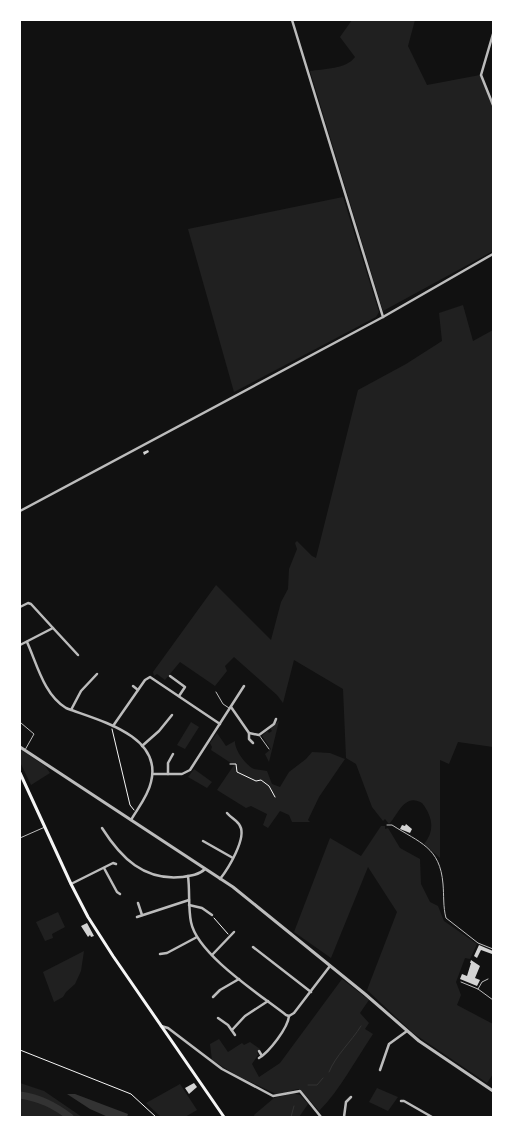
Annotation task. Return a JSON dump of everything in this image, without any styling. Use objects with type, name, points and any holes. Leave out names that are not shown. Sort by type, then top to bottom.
[{"type":"main road","points":[[20,773],[80,902],[113,956],[224,1117]]},
{"type":"street","points":[[292,20],[383,317]]},
{"type":"street","points":[[493,34],[481,75],[493,105]]},
{"type":"street","points":[[20,511],[383,317],[493,254]]},
{"type":"street","points":[[20,607],[28,603],[31,604],[78,656]]},
{"type":"street","points":[[20,645],[53,628]]},
{"type":"street","points":[[27,642],[51,694],[62,705],[113,726],[132,736],[149,756],[153,774],[150,787],[131,820]]},
{"type":"street","points":[[71,710],[81,691],[97,674]]},
{"type":"street","points":[[170,676],[187,686],[179,696]]},
{"type":"street","points":[[113,726],[145,680],[150,677],[220,724]]},
{"type":"street","points":[[133,686],[138,690]]},
{"type":"street","points":[[153,774],[184,773],[190,770],[244,686]]},
{"type":"street","points":[[230,708],[249,733],[249,739],[253,743]]},
{"type":"street","points":[[142,746],[172,715]]},
{"type":"street","points":[[249,733],[259,735],[274,724],[276,719]]},
{"type":"street","points":[[20,747],[220,878],[255,904],[365,994],[407,1031],[428,1047],[493,1090]]},
{"type":"street","points":[[168,774],[168,763],[173,754]]},
{"type":"street","points":[[220,878],[233,858],[242,830],[239,824],[227,813]]},
{"type":"street","points":[[102,828],[121,856],[138,868],[160,876],[188,876],[200,873],[205,869]]},
{"type":"street","points":[[202,840],[233,858]]},
{"type":"street","points":[[71,884],[104,868],[116,864]]},
{"type":"street","points":[[104,868],[117,892],[120,894]]},
{"type":"street","points":[[188,876],[191,922],[197,937],[212,955],[268,1001],[289,1016]]},
{"type":"street","points":[[137,917],[189,900]]},
{"type":"street","points":[[138,903],[142,915]]},
{"type":"street","points":[[190,905],[202,908],[212,915]]},
{"type":"street","points":[[212,955],[234,932]]},
{"type":"street","points":[[160,954],[167,953],[197,937]]},
{"type":"street","points":[[253,947],[310,992]]},
{"type":"street","points":[[259,1058],[284,1028],[289,1016],[294,1013],[330,966]]},
{"type":"street","points":[[213,997],[220,990],[239,978]]},
{"type":"street","points":[[232,1030],[245,1016],[268,1001]]},
{"type":"street","points":[[218,1018],[232,1030],[235,1035]]},
{"type":"street","points":[[161,1026],[168,1028],[222,1069],[273,1096],[300,1091],[321,1117]]},
{"type":"street","points":[[380,1070],[389,1044],[407,1031]]},
{"type":"street","points":[[259,1051],[262,1056]]},
{"type":"street","points":[[344,1117],[346,1102],[351,1097]]},
{"type":"street","points":[[401,1101],[404,1101],[426,1116],[432,1117]]},
{"type":"lane","points":[[216,692],[224,704],[230,708]]},
{"type":"lane","points":[[21,723],[34,734],[24,750]]},
{"type":"lane","points":[[259,735],[269,749]]},
{"type":"lane","points":[[387,825],[392,825],[433,852],[439,861],[442,871],[446,918],[478,943],[493,949]]},
{"type":"lane","points":[[20,838],[45,827]]},
{"type":"lane","points":[[478,989],[482,982],[488,979]]},
{"type":"lane","points":[[461,982],[478,989],[493,1000]]},
{"type":"path","points":[[113,726],[112,735],[130,805],[136,811]]},
{"type":"path","points":[[230,764],[236,764],[237,772],[243,776],[256,781],[261,780],[269,786],[275,797]]},
{"type":"path","points":[[212,915],[230,935]]},
{"type":"path","points":[[20,1050],[131,1094],[156,1117]]},
{"type":"shaded area","points":[[352,20],[415,20],[408,46],[427,85],[480,75],[493,108],[493,251],[383,311],[310,71],[341,66],[351,61],[355,57],[340,37]]},
{"type":"shaded area","points":[[343,197],[379,312],[376,317],[234,392],[188,229]]},
{"type":"shaded area","points":[[463,305],[473,341],[493,330],[493,747],[458,742],[449,764],[440,760],[440,858],[424,844],[430,834],[431,824],[426,808],[422,803],[416,800],[406,803],[389,824],[385,819],[383,821],[372,807],[356,764],[346,758],[343,689],[294,660],[283,703],[277,695],[234,657],[225,666],[227,671],[215,686],[180,662],[165,680],[157,674],[154,676],[153,672],[216,585],[271,640],[281,602],[288,589],[289,569],[297,549],[295,543],[297,541],[316,558],[358,390],[406,364],[442,341],[439,313]]},
{"type":"shaded area","points":[[279,721],[269,762],[265,754],[271,749],[262,736],[267,731],[269,733],[272,731],[270,728]]},
{"type":"shaded area","points":[[191,722],[199,727],[185,749],[177,745]]},
{"type":"shaded area","points":[[217,733],[226,746],[235,741],[238,753],[244,761],[254,769],[267,771],[272,784],[280,787],[289,772],[306,759],[312,752],[330,753],[345,759],[319,797],[308,820],[310,822],[292,822],[289,815],[280,811],[268,828],[263,825],[267,814],[251,806],[246,808],[217,790],[234,765],[211,750],[212,747],[210,743]]},
{"type":"shaded area","points":[[20,749],[45,766],[50,773],[31,785],[20,762]]},
{"type":"shaded area","points":[[194,769],[212,782],[207,788],[188,777]]},
{"type":"shaded area","points":[[381,826],[385,826],[385,829],[388,828],[400,848],[420,859],[421,884],[430,902],[438,906],[444,921],[477,944],[470,959],[465,958],[456,982],[461,995],[457,1005],[493,1024],[493,1074],[487,1083],[413,1033],[367,990],[397,912],[368,867],[331,958],[294,932],[330,838],[361,856]]},
{"type":"shaded area","points":[[58,912],[65,927],[52,934],[53,938],[45,941],[36,922]]},
{"type":"shaded area","points":[[84,951],[81,971],[75,984],[63,997],[54,1002],[43,972]]},
{"type":"shaded area","points":[[342,979],[369,1000],[360,1013],[369,1023],[365,1029],[373,1034],[334,1094],[319,1111],[300,1089],[278,1095],[236,1075],[212,1060],[210,1044],[219,1039],[228,1052],[242,1043],[244,1045],[250,1042],[260,1049],[257,1052],[258,1055],[252,1064],[259,1077],[280,1063]]},
{"type":"shaded area","points":[[20,1083],[44,1091],[82,1117],[20,1117]]},
{"type":"shaded area","points":[[180,1084],[197,1110],[185,1117],[161,1117],[146,1103]]},
{"type":"shaded area","points":[[377,1088],[398,1097],[388,1111],[369,1102]]},
{"type":"shaded area","points":[[293,1093],[300,1095],[308,1104],[299,1117],[255,1117],[254,1115],[274,1098]]},
{"type":"shaded area","points":[[67,1094],[75,1094],[128,1114],[127,1117],[108,1117],[90,1109]]},
{"type":"building","points":[[148,450],[149,452],[144,455],[143,452]]},
{"type":"building","points":[[406,824],[412,829],[410,833],[400,829],[402,825],[405,826]]},
{"type":"building","points":[[87,923],[94,936],[91,937],[90,935],[88,937],[81,926]]},
{"type":"building","points":[[479,945],[493,951],[492,954],[481,950],[477,958],[474,956]]},
{"type":"building","points":[[471,960],[480,966],[475,978],[480,980],[477,986],[460,979],[462,974],[467,976]]},
{"type":"building","points":[[194,1083],[197,1087],[189,1094],[185,1088]]},
{"type":"waterway","points":[[329,1072],[361,1026]]},
{"type":"waterway","points":[[308,1085],[317,1085],[323,1078]]},
{"type":"waterway","points":[[20,1095],[34,1098],[46,1103],[70,1117]]},
{"type":"waterway","points":[[291,1117],[294,1106]]}]
